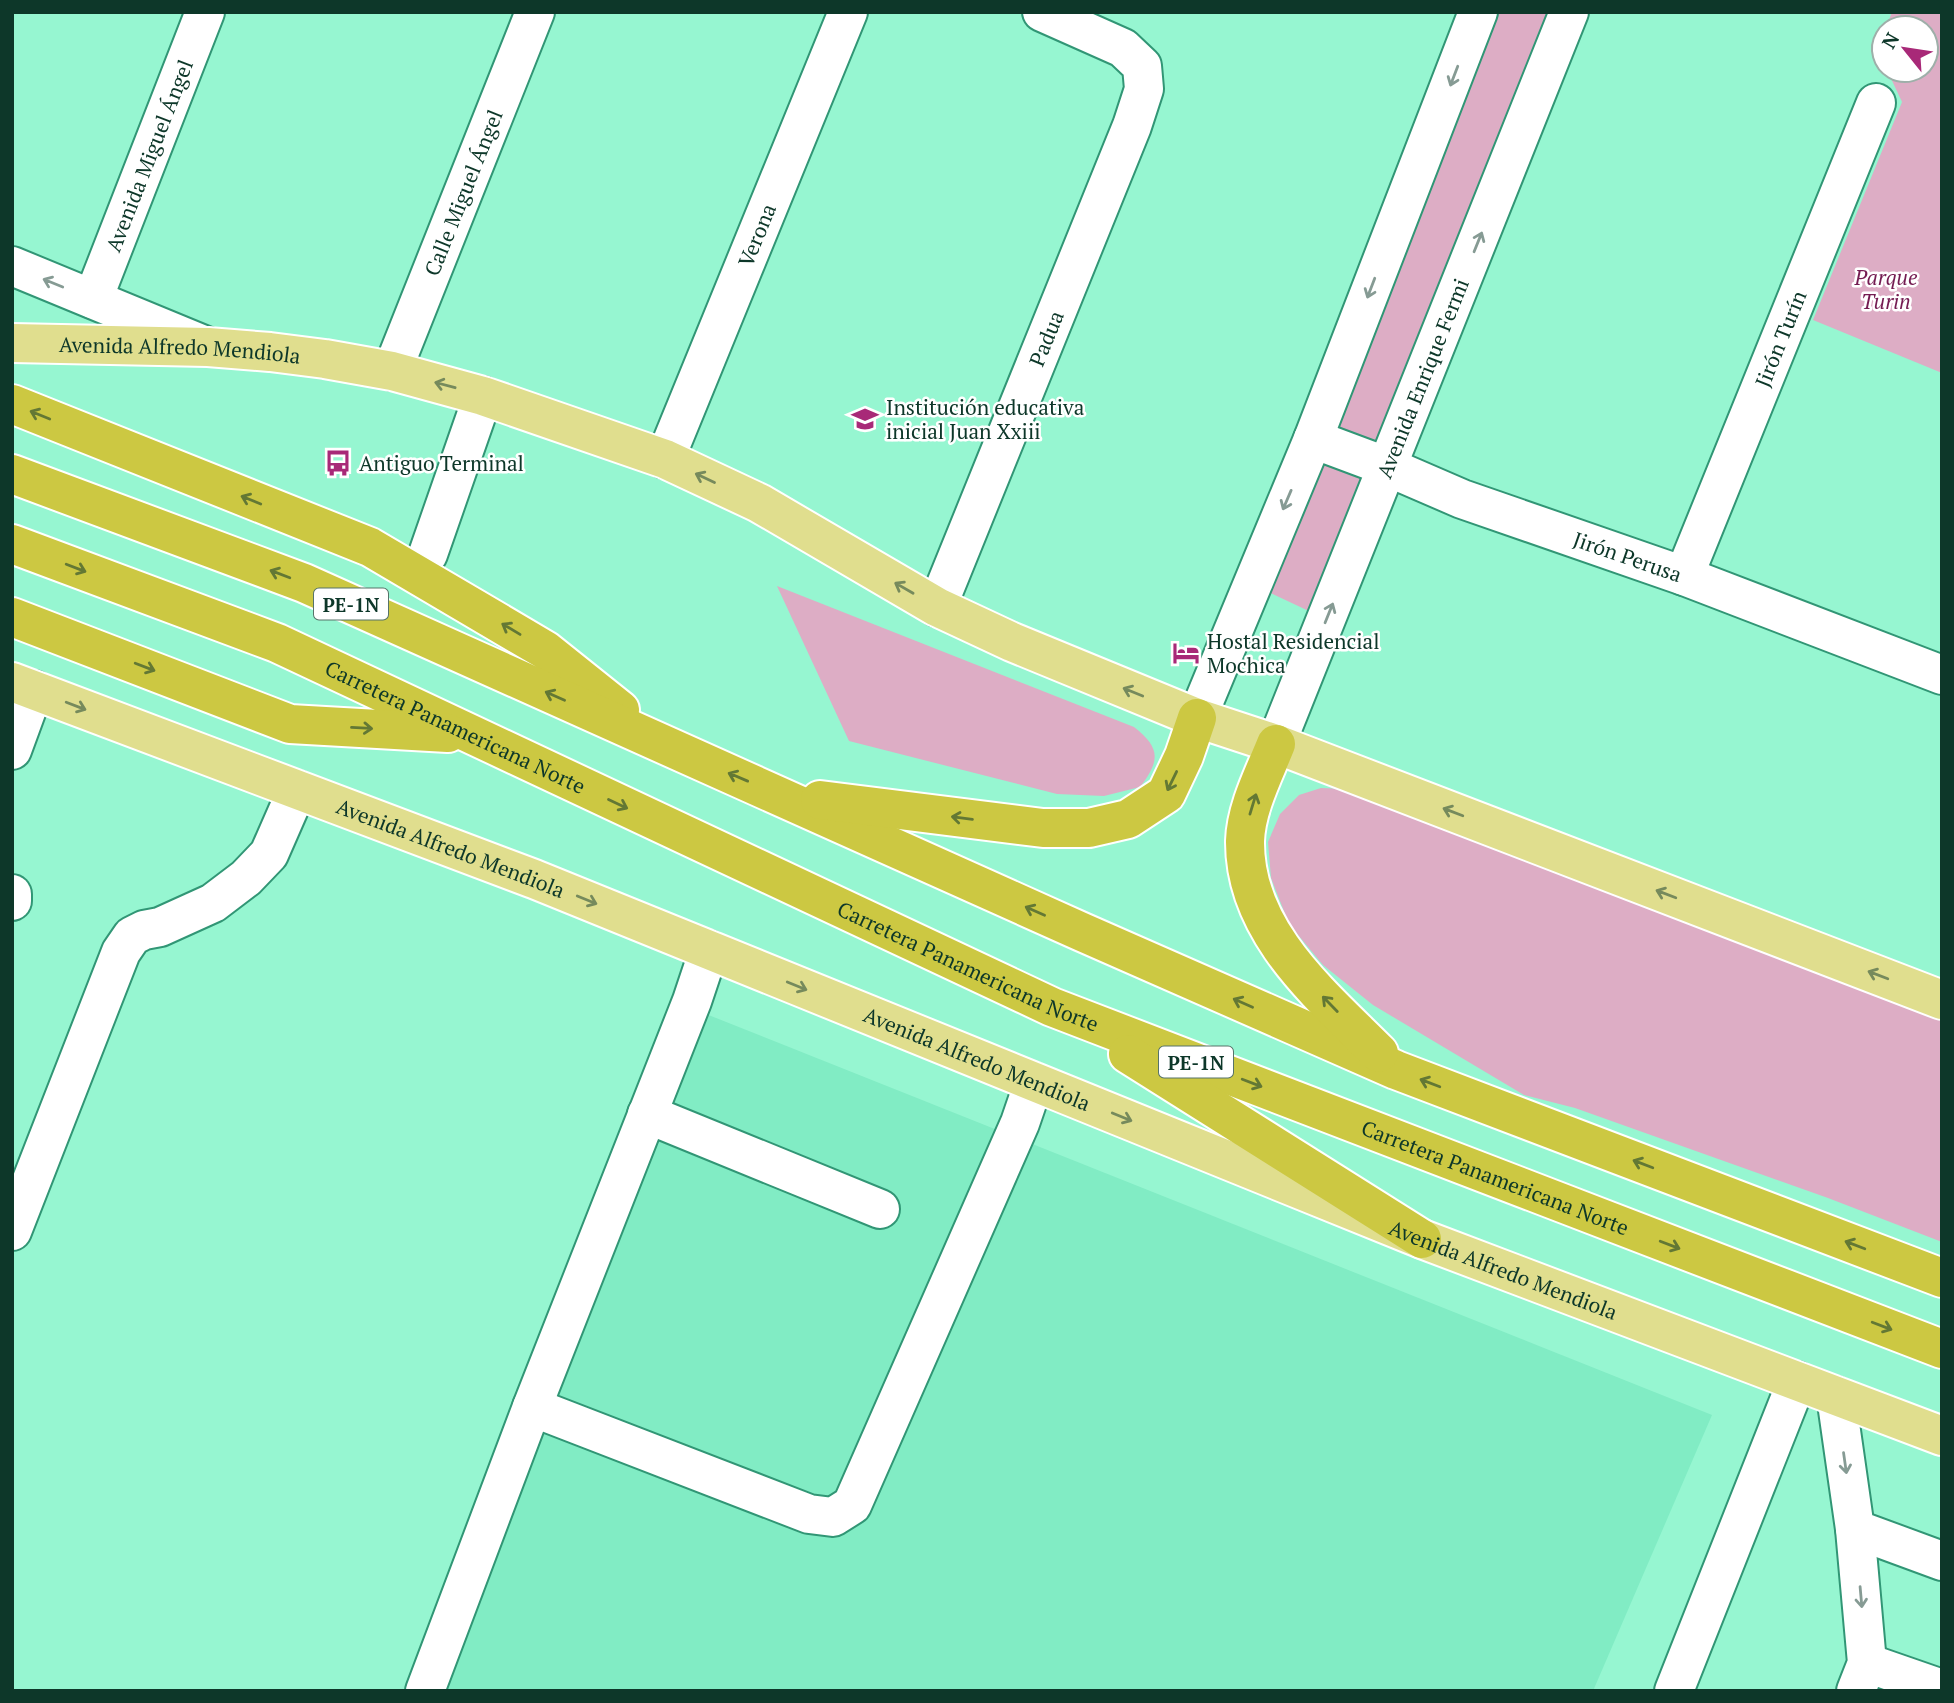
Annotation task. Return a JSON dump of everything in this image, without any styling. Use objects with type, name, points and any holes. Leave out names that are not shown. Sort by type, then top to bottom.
[{"type":"highway","points":[[12,404],[370,547],[545,650],[662,744]]},
{"type":"highway","name":"PE-1N","points":[[23,478],[304,583],[1395,1070],[1942,1278]]},
{"type":"highway","name":"Carretera Panamericana Norte","points":[[12,544],[277,643],[1052,1007],[1942,1349]]},
{"type":"highway","points":[[12,617],[290,724],[467,734]]},
{"type":"highway","points":[[777,794],[1043,828],[1089,828],[1128,819],[1166,793],[1184,756],[1197,718]]},
{"type":"highway","points":[[1276,744],[1252,803],[1245,840],[1249,882],[1263,918],[1293,965],[1395,1070]]},
{"type":"highway","points":[[1052,1007],[1422,1239]]},
{"type":"main road","name":"Avenida Alfredo Mendiola","points":[[12,343],[208,347],[325,359],[392,371],[483,396],[665,459],[759,503],[937,607],[1012,642],[1197,718],[1276,744],[1942,1000]]},
{"type":"main road","name":"Avenida Alfredo Mendiola","points":[[23,686],[534,879],[1422,1239],[1942,1436]]},
{"type":"street","name":"Avenida Miguel Ángel","points":[[93,299],[205,12]]},
{"type":"street","name":"Calle Miguel Ángel","points":[[392,371],[535,12]]},
{"type":"street","name":"Verona","points":[[665,459],[849,12]]},
{"type":"street","name":"Padua","points":[[937,607],[1132,126],[1144,89],[1142,66],[1123,48],[1042,12]]},
{"type":"street","points":[[1197,718],[1313,439],[1478,12]]},
{"type":"street","name":"Avenida Enrique Fermi","points":[[1276,744],[1569,12]]},
{"type":"street","name":"Jirón Turín","points":[[1684,576],[1876,103]]},
{"type":"street","points":[[12,266],[208,347]]},
{"type":"street","points":[[428,554],[483,396]]},
{"type":"street","name":"Jirón Perusa","points":[[1313,439],[1462,499],[1684,576],[1942,675]]},
{"type":"street","points":[[12,750],[23,686]]},
{"type":"street","points":[[12,1231],[121,952],[132,936],[160,927],[213,903],[246,878],[269,854],[297,790]]},
{"type":"street","points":[[12,894],[12,901]]},
{"type":"street","points":[[425,1691],[532,1407],[692,1001],[709,950]]},
{"type":"street","points":[[532,1407],[809,1514],[833,1517],[852,1505],[1020,1124],[1034,1082]]},
{"type":"street","points":[[647,1114],[880,1209]]},
{"type":"street","points":[[1674,1691],[1797,1381]]},
{"type":"street","points":[[1836,1396],[1855,1528],[1861,1677],[1942,1689]]},
{"type":"street","points":[[1855,1528],[1942,1561]]},
{"type":"shaded area","points":[[691,1008],[1712,1415],[1593,1691],[426,1691]]},
{"type":"green space","points":[[1499,12],[1553,12],[1313,613],[1264,590]]},
{"type":"green space","name":"Parque Turin","points":[[1942,12],[1942,373],[1813,320],[1902,102],[1894,84],[1940,84],[1940,14],[1891,14]]},
{"type":"green space","points":[[777,586],[1134,727],[1149,742],[1155,755],[1147,778],[1140,787],[1104,796],[1057,794],[849,741]]},
{"type":"green space","points":[[1321,788],[1349,789],[1942,1020],[1942,1242],[1828,1198],[1575,1108],[1524,1095],[1373,1005],[1323,965],[1289,924],[1271,878],[1268,842],[1280,814],[1299,795]]},
{"type":"place","name":"Institución educativa inicial Juan Xxiii","points":[[865,419]]},
{"type":"place","name":"Antiguo Terminal","points":[[338,463]]},
{"type":"place","name":"Hostal Residencial Mochica","points":[[1186,653]]}]
